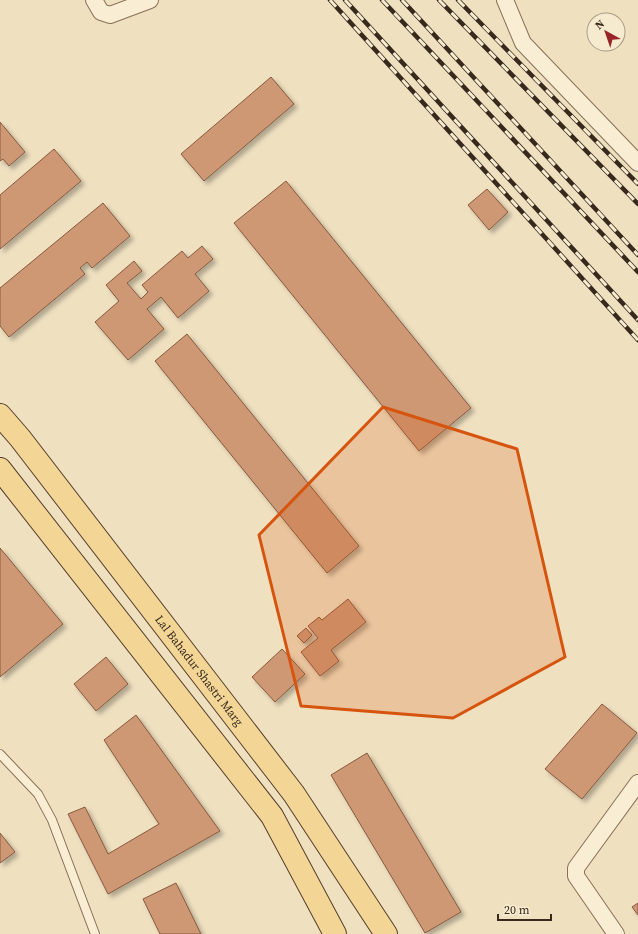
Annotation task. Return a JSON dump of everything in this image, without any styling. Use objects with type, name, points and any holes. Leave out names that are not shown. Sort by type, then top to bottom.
[{"type":"main road","name":"Lal Bahadur Shastri Marg","points":[[0,415],[34,456],[294,794],[386,934]]},
{"type":"main road","points":[[34,456],[4,473],[272,816],[335,934]]},
{"type":"street","points":[[94,0],[101,12],[110,15],[150,0]]},
{"type":"street","points":[[504,0],[523,43],[638,163]]},
{"type":"street","points":[[616,934],[576,876],[576,868],[638,783]]},
{"type":"lane","points":[[0,754],[38,794],[52,820],[95,934]]},
{"type":"highlighted area","points":[[383,407],[517,449],[565,657],[453,718],[301,706],[259,535]]},
{"type":"building","points":[[271,77],[294,104],[204,181],[181,154]]},
{"type":"building","points":[[0,122],[25,152],[9,166],[3,159],[0,161]]},
{"type":"building","points":[[54,149],[81,181],[0,249],[0,195]]},
{"type":"building","points":[[286,181],[471,408],[419,451],[234,223]]},
{"type":"building","points":[[487,189],[508,212],[489,230],[468,205]]},
{"type":"building","points":[[103,203],[130,236],[92,268],[87,262],[80,268],[85,274],[9,337],[0,326],[0,288]]},
{"type":"building","points":[[202,246],[213,259],[195,274],[209,291],[178,318],[161,297],[147,309],[164,329],[128,360],[95,322],[119,301],[106,285],[134,261],[142,271],[127,283],[141,299],[148,292],[142,285],[182,251],[188,258]]},
{"type":"building","points":[[187,334],[359,546],[327,573],[155,361]]},
{"type":"building","points":[[0,548],[63,624],[0,677]]},
{"type":"building","points":[[348,599],[366,622],[331,650],[339,661],[320,676],[301,652],[318,638],[308,626],[319,617],[322,620]]},
{"type":"building","points":[[306,628],[312,635],[304,643],[297,636]]},
{"type":"building","points":[[282,649],[305,674],[275,702],[252,677]]},
{"type":"building","points":[[106,657],[128,684],[96,711],[74,684]]},
{"type":"building","points":[[602,704],[637,733],[582,799],[545,769]]},
{"type":"building","points":[[136,715],[220,831],[108,894],[68,814],[85,807],[108,854],[159,824],[104,740]]},
{"type":"building","points":[[367,753],[461,912],[425,933],[331,775]]},
{"type":"building","points":[[0,833],[15,852],[0,863]]},
{"type":"building","points":[[176,883],[201,934],[160,934],[143,899]]},
{"type":"building","points":[[638,903],[638,915],[632,907]]},
{"type":"railway","points":[[330,0],[638,340]]},
{"type":"railway","points":[[345,0],[638,320]]},
{"type":"railway","points":[[382,0],[638,272]]},
{"type":"railway","points":[[402,0],[638,255]]},
{"type":"railway","points":[[439,0],[638,204]]},
{"type":"railway","points":[[458,0],[638,184]]}]
